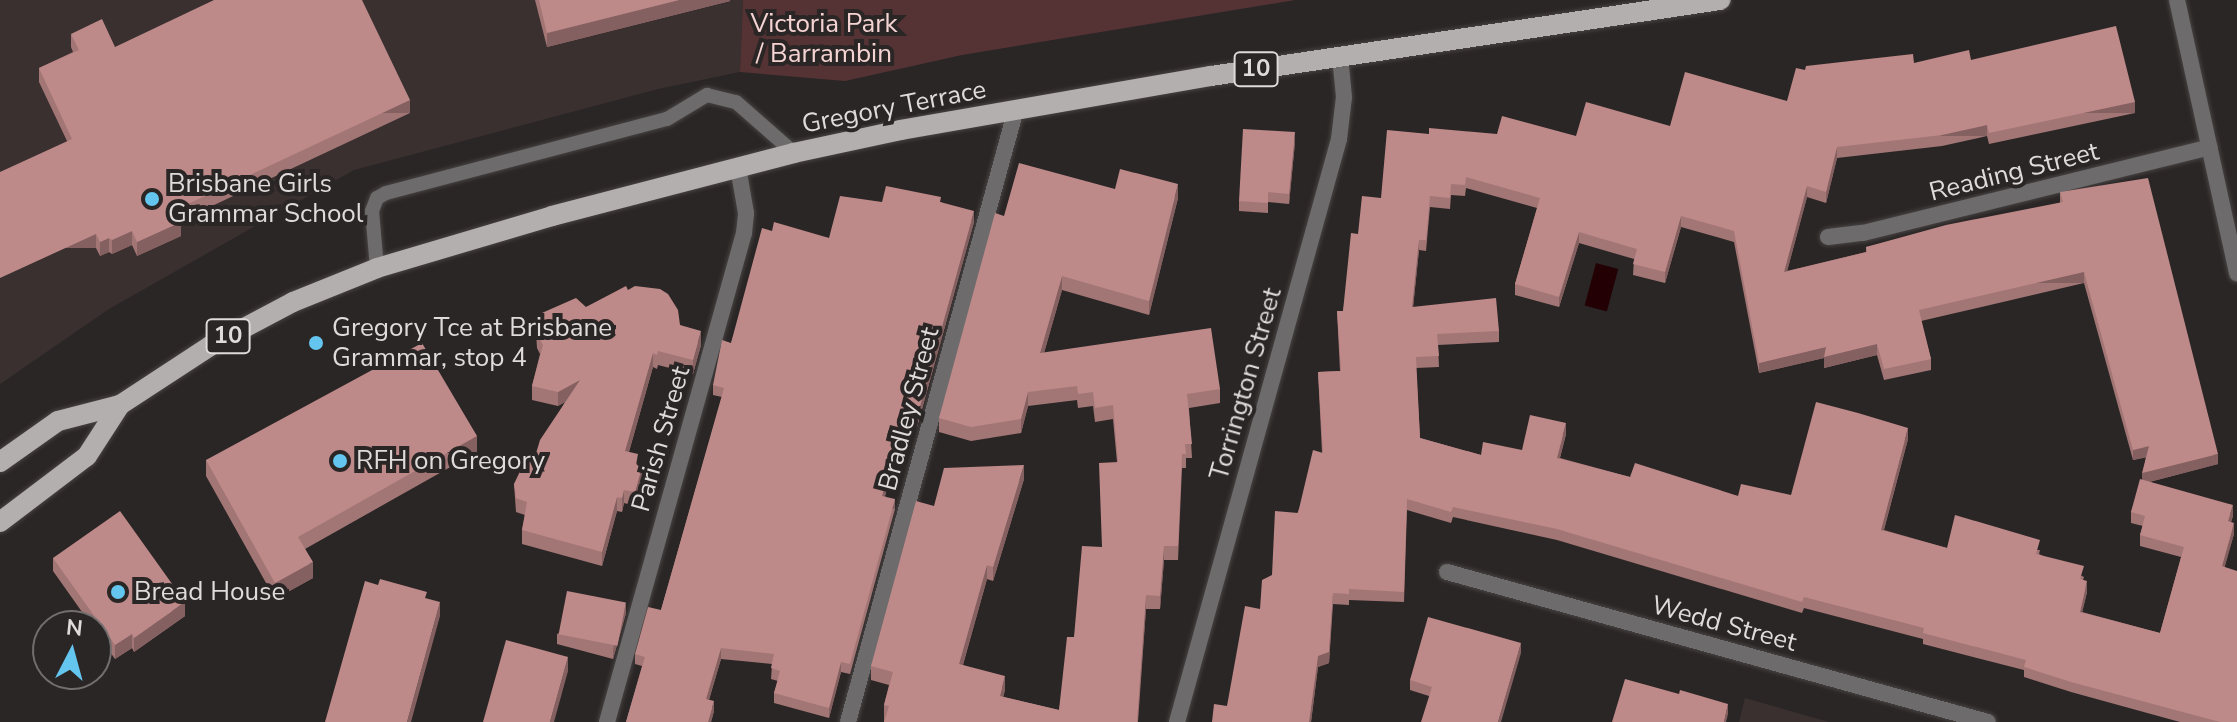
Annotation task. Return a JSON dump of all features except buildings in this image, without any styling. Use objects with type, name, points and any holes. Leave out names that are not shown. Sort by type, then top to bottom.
[{"type":"main road","name":"Gregory Terrace","points":[[0,462],[58,421],[120,405],[234,333],[293,302],[377,268],[538,219],[794,153],[1016,109],[1340,56],[1720,0]]},
{"type":"main road","name":"Gregory Terrace","points":[[0,522],[87,456],[120,405]]},
{"type":"street","points":[[2177,0],[2237,273]]},
{"type":"street","name":"Torrington Street","points":[[1177,722],[1339,139],[1344,97],[1340,56]]},
{"type":"street","name":"Bradley Street","points":[[848,722],[1016,109]]},
{"type":"street","name":"Reading Street","points":[[1828,237],[1863,233],[2210,147]]},
{"type":"street","name":"Parish Street","points":[[607,722],[744,233],[745,205],[738,167]]},
{"type":"street","name":"Wedd Street","points":[[1447,572],[1988,722]]},
{"type":"lane","points":[[377,268],[371,219],[373,203],[386,193],[667,119],[707,95],[736,102],[794,153]]},
{"type":"shaded area","name":"Brisbane Girls Grammar School","points":[[0,0],[743,0],[740,72],[658,89],[354,170],[109,309],[0,384]]},
{"type":"shaded area","points":[[1596,263],[1618,269],[1607,311],[1585,306]]},
{"type":"shaded area","points":[[1745,698],[1829,722],[1739,722]]},
{"type":"green space","name":"Victoria Park / Barrambin","points":[[743,0],[1295,0],[962,55],[845,81],[740,72]]},
{"type":"place","name":"Brisbane Girls Grammar School","points":[[152,199]]},
{"type":"place","name":"Gregory Tce at Brisbane Grammar, stop 4","points":[[316,343]]},
{"type":"place","name":"RFH on Gregory","points":[[340,461]]},
{"type":"place","name":"Bread House","points":[[118,592]]}]
